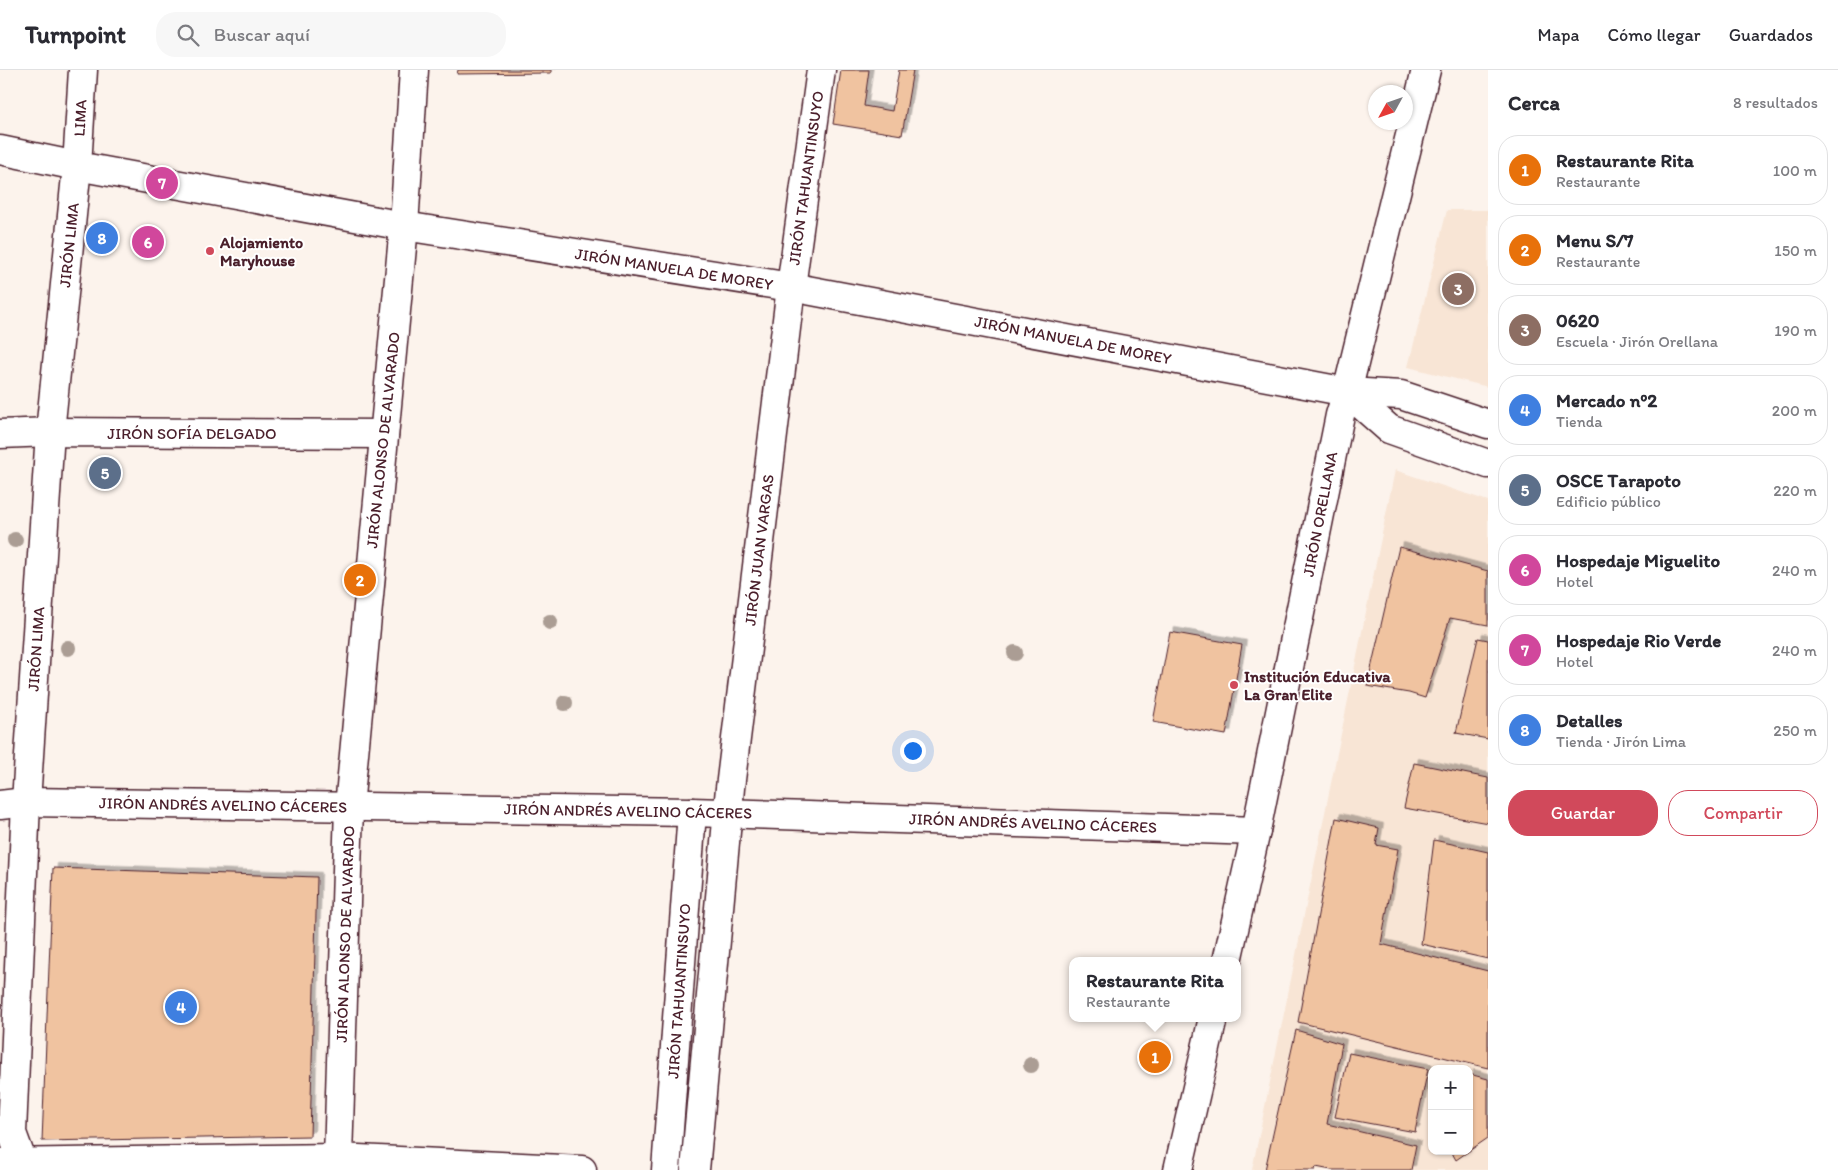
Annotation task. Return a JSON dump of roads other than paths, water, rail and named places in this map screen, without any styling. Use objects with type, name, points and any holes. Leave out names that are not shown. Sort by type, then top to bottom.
[{"type":"street","name":"LIMA","points":[[77,166],[83,70]]},
{"type":"street","name":"JIRÓN ALONSO DE ALVARADO","points":[[337,1164],[348,806],[404,226],[414,70]]},
{"type":"street","name":"JIRÓN TAHUANTINSUYO","points":[[791,287],[821,70]]},
{"type":"street","name":"JIRÓN ORELLANA","points":[[1227,957],[1256,831],[1340,415],[1426,70]]},
{"type":"street","name":"JIRÓN MANUELA DE MOREY","points":[[0,150],[404,226],[791,287],[1347,392],[1401,395],[1488,424]]},
{"type":"street","name":"JIRÓN LIMA","points":[[12,1156],[13,804],[77,166]]},
{"type":"street","name":"JIRÓN JUAN VARGAS","points":[[728,813],[791,287]]},
{"type":"street","points":[[1347,392],[1389,430],[1488,464]]},
{"type":"street","name":"JIRÓN SOFÍA DELGADO","points":[[0,434],[50,432],[384,434]]},
{"type":"street","name":"JIRÓN ANDRÉS AVELINO CÁCERES","points":[[13,804],[348,806],[692,812],[1256,831]]},
{"type":"street","name":"JIRÓN TAHUANTINSUYO","points":[[666,1170],[692,812]]},
{"type":"street","name":"JIRÓN TAHUANTINSUYO","points":[[695,1170],[728,813]]},
{"type":"street","points":[[1178,1170],[1212,1022]]},
{"type":"street","points":[[12,1156],[582,1170]]},
{"type":"place","name":"Hospedaje Rio Verde","points":[[162,183]]},
{"type":"place","name":"Detalles","points":[[102,238]]},
{"type":"place","name":"Hospedaje Miguelito","points":[[148,242]]},
{"type":"place","name":"Alojamiento Maryhouse","points":[[210,251]]},
{"type":"place","name":"0620","points":[[1458,289]]},
{"type":"place","name":"OSCE Tarapoto","points":[[105,473]]},
{"type":"place","name":"Menu S/7","points":[[360,580]]},
{"type":"place","name":"Institución Educativa La Gran Elite","points":[[1234,685]]},
{"type":"place","name":"Mercado nº2","points":[[181,1007]]},
{"type":"place","name":"Restaurante Rita","points":[[1155,1057]]}]
